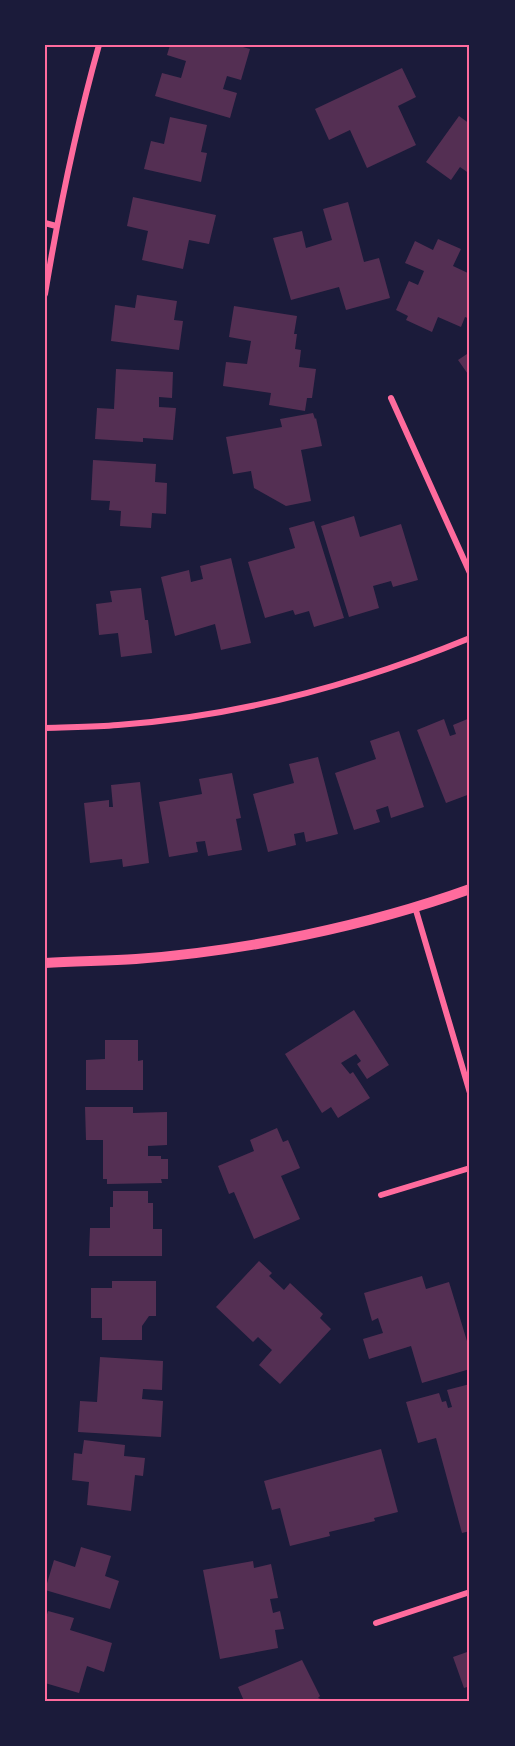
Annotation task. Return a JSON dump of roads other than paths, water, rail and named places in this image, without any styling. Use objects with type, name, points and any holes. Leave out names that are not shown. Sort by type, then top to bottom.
[{"type":"street","points":[[45,294],[56,226],[99,45]]},
{"type":"street","points":[[45,223],[56,226]]},
{"type":"street","points":[[391,398],[470,573]]},
{"type":"street","points":[[45,728],[118,725],[197,716],[275,701],[352,681],[470,638]]},
{"type":"street","points":[[45,963],[138,958],[233,947],[327,930],[415,907],[470,889]]},
{"type":"street","points":[[415,907],[470,1093]]},
{"type":"street","points":[[381,1194],[470,1168]]},
{"type":"street","points":[[376,1623],[470,1592]]}]
